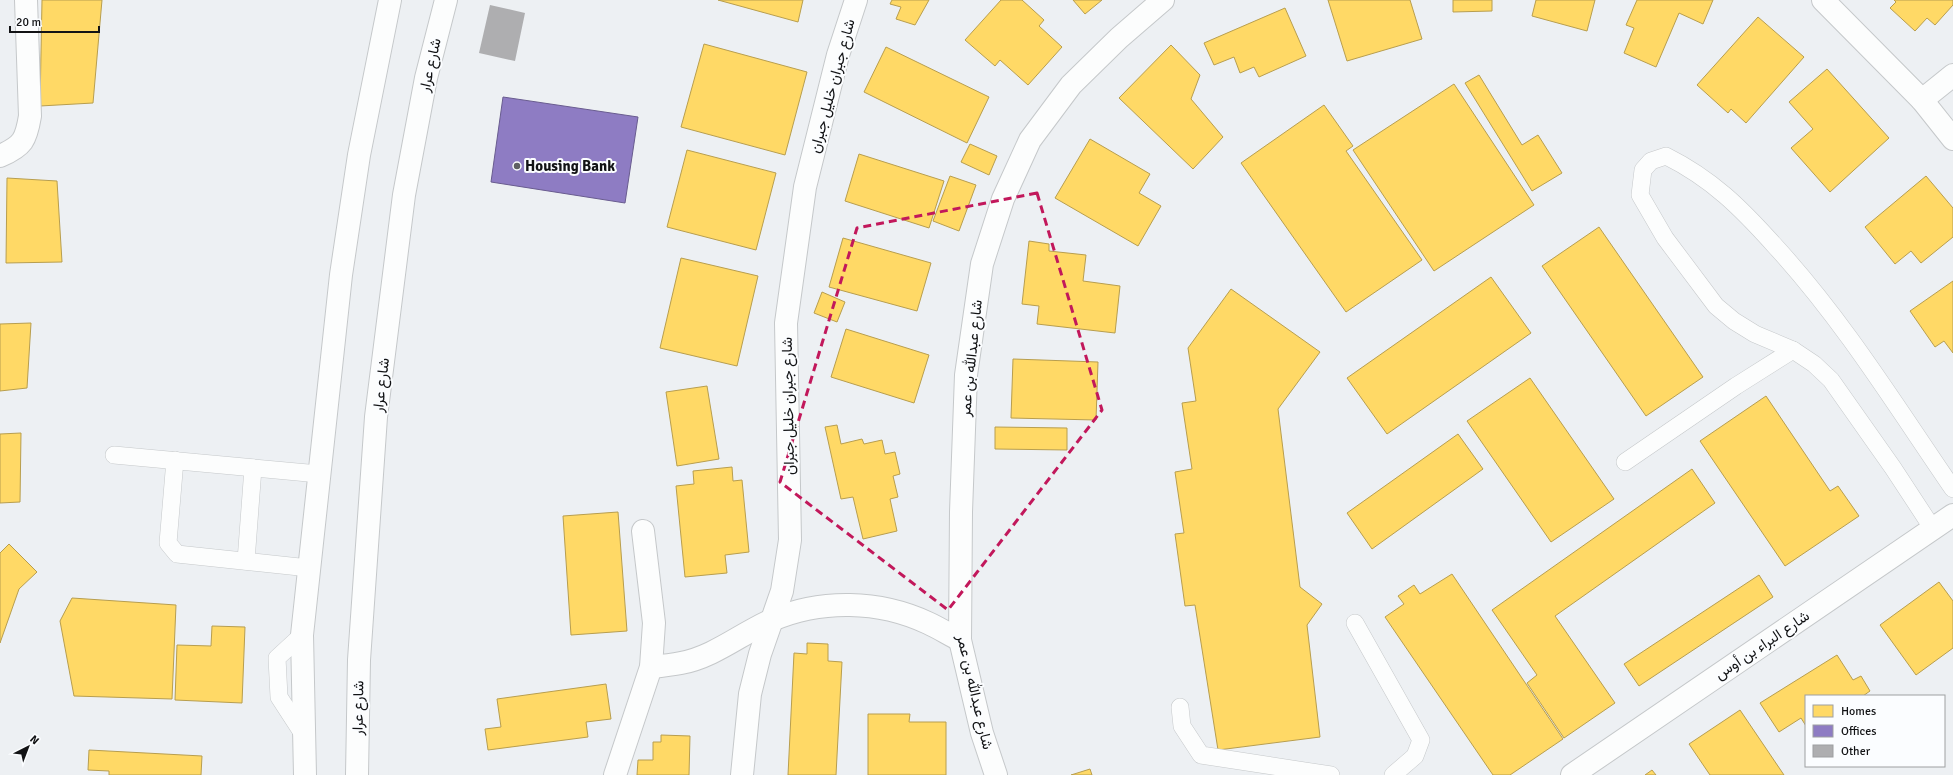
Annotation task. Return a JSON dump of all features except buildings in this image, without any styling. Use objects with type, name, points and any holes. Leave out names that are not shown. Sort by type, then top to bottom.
[{"type":"street","points":[[0,156],[16,149],[27,135],[30,116],[26,0]]},
{"type":"street","points":[[305,775],[302,635],[319,474],[342,268],[359,155],[390,0]]},
{"type":"street","name":"شارع عرار","points":[[357,775],[359,660],[376,417],[404,195],[426,78],[446,0]]},
{"type":"street","name":"شارع جبران خليل جبران","points":[[742,775],[750,694],[760,654],[782,591],[790,540],[786,323],[805,187],[838,55],[856,0]]},
{"type":"street","name":"شارع عبدالله بن عمر","points":[[996,775],[982,734],[960,640],[961,512],[966,375],[982,264],[1003,199],[1030,140],[1066,92],[1119,38],[1163,0]]},
{"type":"street","points":[[1823,0],[1922,100],[1953,139]]},
{"type":"street","points":[[1922,100],[1953,75]]},
{"type":"street","name":"شارع البراء بن أوس","points":[[1572,775],[1953,516]]},
{"type":"street","points":[[615,775],[651,667],[654,623],[643,531]]},
{"type":"street","points":[[651,667],[682,663],[710,653],[772,620],[819,606],[860,604],[899,613],[927,622],[960,640]]},
{"type":"lane","points":[[1933,529],[1893,468],[1831,380],[1814,364],[1793,350],[1756,334],[1734,321],[1716,306],[1665,238],[1640,195],[1643,170],[1651,161],[1666,156],[1691,168],[1738,205],[1809,283],[1953,489]]},
{"type":"lane","points":[[1625,462],[1736,386],[1793,350]]},
{"type":"lane","points":[[114,454],[319,474]]},
{"type":"lane","points":[[175,460],[168,543],[177,554],[309,568]]},
{"type":"lane","points":[[246,561],[253,468]]},
{"type":"lane","points":[[1355,623],[1421,740],[1415,756],[1393,775]]},
{"type":"lane","points":[[1180,707],[1182,726],[1201,755],[1331,775]]},
{"type":"highlighted area","points":[[1037,193],[1102,410],[948,610],[780,482],[857,228]]},
{"type":"place","name":"Housing Bank","points":[[517,166]]}]
